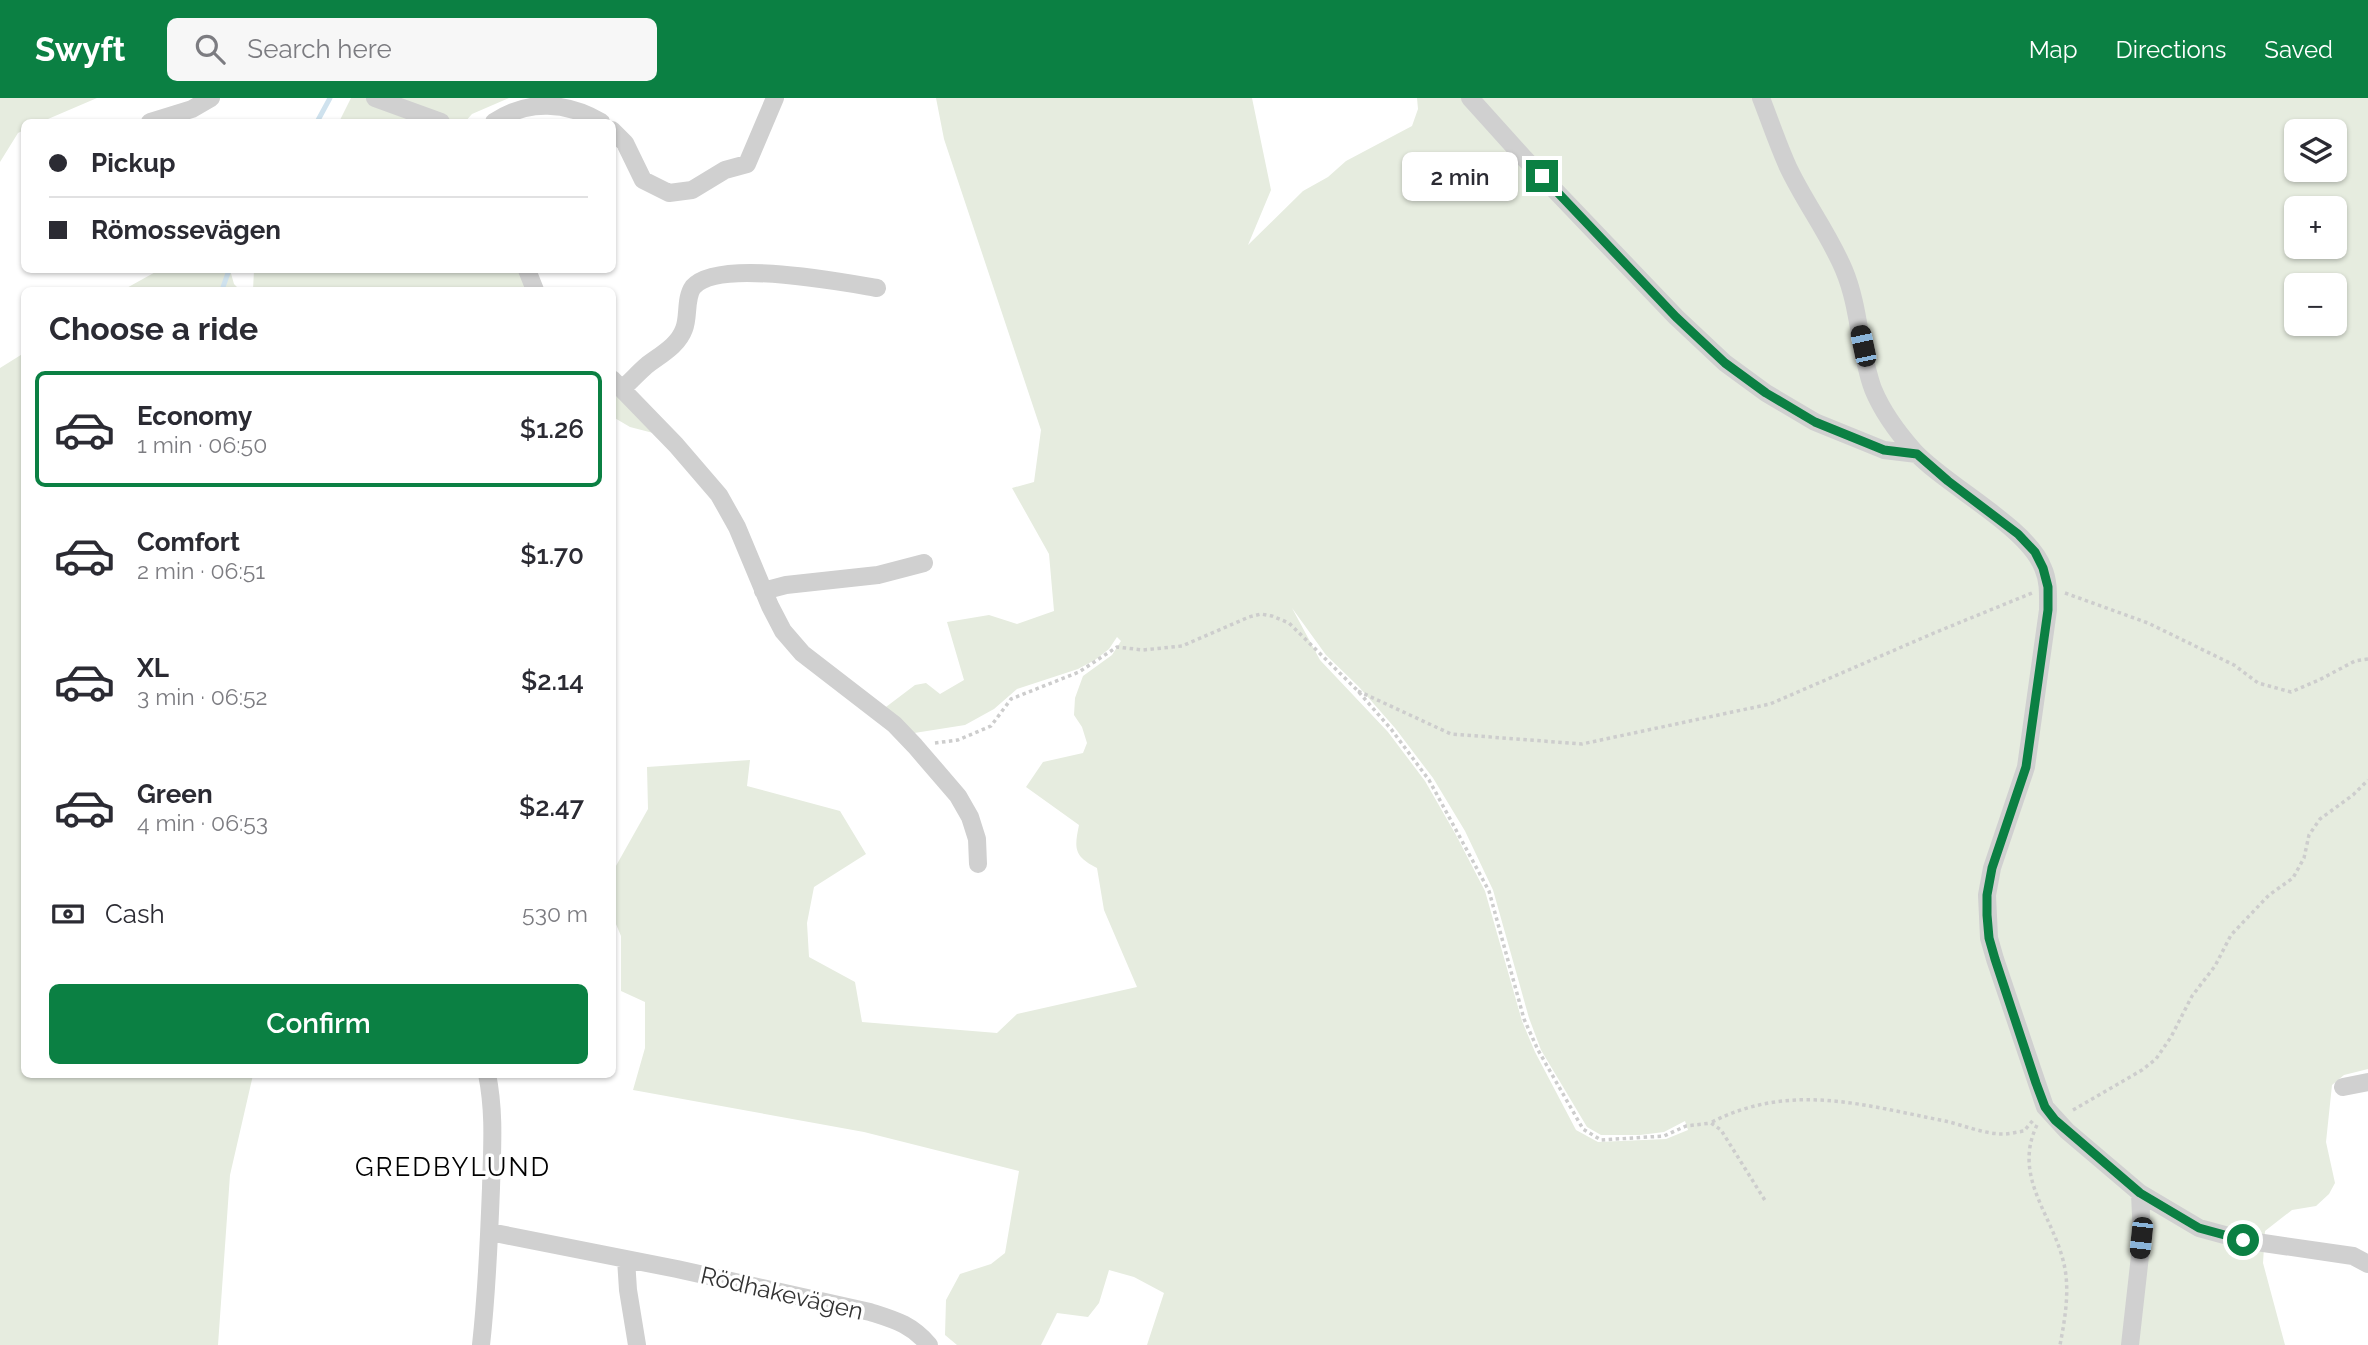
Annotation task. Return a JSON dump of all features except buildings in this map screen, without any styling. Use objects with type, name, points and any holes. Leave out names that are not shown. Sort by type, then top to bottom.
[{"type":"street","points":[[160,119],[192,109],[211,98]]},
{"type":"street","points":[[375,98],[433,119]]},
{"type":"street","points":[[616,134],[625,143],[643,180],[669,193],[692,190],[725,170],[747,164],[775,98]]},
{"type":"street","points":[[1470,98],[1676,317],[1725,363],[1766,393],[1815,422],[1884,450],[1917,454]]},
{"type":"street","points":[[1761,98],[1788,166],[1845,272],[1856,308],[1873,389],[1883,409],[1917,454],[2018,534],[2035,552],[2043,568],[2048,587],[2043,651],[2026,767],[1992,868],[1987,895],[1989,938],[1995,959],[2050,1114],[2140,1193],[2199,1228],[2243,1240],[2363,1258]]},
{"type":"street","points":[[500,119],[519,109],[537,105],[572,109],[594,119]]},
{"type":"street","points":[[877,288],[768,274],[733,272],[715,275],[692,289],[685,328],[677,342],[644,368],[618,383],[719,495],[737,527],[763,591],[783,631],[802,653],[894,724],[958,796],[970,817],[977,839],[978,864]]},
{"type":"street","points":[[763,591],[786,585],[878,575],[924,563]]},
{"type":"street","points":[[481,1345],[488,1292],[493,1120],[488,1078]]},
{"type":"street","points":[[2343,1087],[2368,1082]]},
{"type":"street","points":[[2130,1345],[2141,1238],[2140,1193]]},
{"type":"street","name":"Rödhakevägen","points":[[490,1232],[870,1312],[900,1322],[916,1331],[929,1345]]},
{"type":"street","points":[[626,1259],[637,1345]]},
{"type":"path","points":[[1357,690],[1451,734],[1581,744],[1770,704],[2048,587],[2148,623],[2234,665],[2259,683],[2291,692],[2355,661],[2368,659]]},
{"type":"path","points":[[915,746],[958,740],[991,726],[1012,699],[1079,672],[1117,647],[1143,650],[1182,646],[1261,614],[1289,623],[1357,690],[1391,729],[1429,780],[1489,891],[1524,1019],[1538,1050],[1583,1129],[1601,1139],[1664,1136],[1686,1126],[1711,1123],[1751,1106],[1778,1100],[1818,1098],[2002,1134],[2024,1131],[2050,1114],[2141,1070],[2156,1059],[2171,1037],[2192,996],[2215,966],[2231,935],[2269,895],[2293,878],[2304,858],[2309,835],[2320,819],[2353,795],[2368,780]]},
{"type":"path","points":[[2050,1114],[2031,1137],[2028,1167],[2064,1263],[2066,1301],[2060,1345]]},
{"type":"path","points":[[1711,1123],[1721,1130],[1766,1202]]},
{"type":"shaded area","points":[[0,98],[97,98],[48,119],[21,119],[21,132],[0,162]]},
{"type":"shaded area","points":[[351,98],[509,98],[472,114],[468,119],[340,119]]},
{"type":"shaded area","points":[[936,98],[1252,98],[1271,190],[1248,245],[1303,191],[1328,177],[1346,161],[1412,126],[1418,109],[1417,98],[2368,98],[2368,1069],[2344,1075],[2332,1085],[2326,1142],[2335,1183],[2329,1194],[2316,1206],[2292,1210],[2265,1231],[2263,1263],[2285,1345],[1147,1345],[1164,1293],[1134,1277],[1109,1270],[1099,1303],[1088,1317],[1057,1313],[1041,1345],[957,1345],[945,1335],[946,1300],[960,1274],[991,1264],[1005,1253],[1019,1171],[864,1132],[633,1090],[645,1048],[645,1002],[621,991],[621,936],[616,924],[616,866],[648,809],[647,767],[750,760],[747,786],[840,811],[866,854],[814,887],[807,923],[809,957],[855,982],[862,1022],[997,1033],[1017,1014],[1137,987],[1104,910],[1097,868],[1084,860],[1076,846],[1079,825],[1026,787],[1043,762],[1083,753],[1087,743],[1082,727],[1074,715],[1075,698],[1083,676],[1112,655],[1121,641],[1117,637],[1109,649],[1078,669],[1017,689],[994,709],[965,725],[908,734],[882,710],[915,685],[926,683],[940,694],[964,680],[947,622],[989,615],[1017,624],[1054,611],[1049,554],[1012,488],[1034,482],[1041,430],[944,139]],"holes":[[[1292,608],[1326,655],[1395,728],[1433,778],[1465,831],[1493,890],[1529,1018],[1541,1050],[1587,1127],[1601,1135],[1640,1135],[1664,1132],[1685,1121],[1688,1130],[1666,1139],[1598,1142],[1576,1130],[1535,1052],[1522,1021],[1485,891],[1456,835],[1425,781],[1388,732],[1320,660]]]},
{"type":"shaded area","points":[[154,273],[231,273],[237,287],[128,287]]},
{"type":"shaded area","points":[[254,273],[521,273],[525,287],[253,287]]},
{"type":"shaded area","points":[[21,355],[21,1078],[252,1078],[230,1175],[218,1345],[0,1345],[0,368]]},
{"type":"shaded area","points":[[616,395],[657,434],[630,427],[616,419]]},
{"type":"waterway","points":[[319,119],[330,98]]},
{"type":"waterway","points":[[223,287],[228,273]]},
{"type":"district","name":"GREDBYLUND","points":[[453,1167]]},
{"type":"route","points":[[1542,176],[1676,317],[1725,363],[1766,393],[1815,422],[1884,450],[1917,454],[2018,534],[2035,552],[2048,587],[2048,610],[2026,767],[1992,868],[1987,895],[1989,938],[1995,959],[2036,1083],[2045,1107],[2055,1120],[2140,1193],[2199,1228],[2243,1240]]}]
